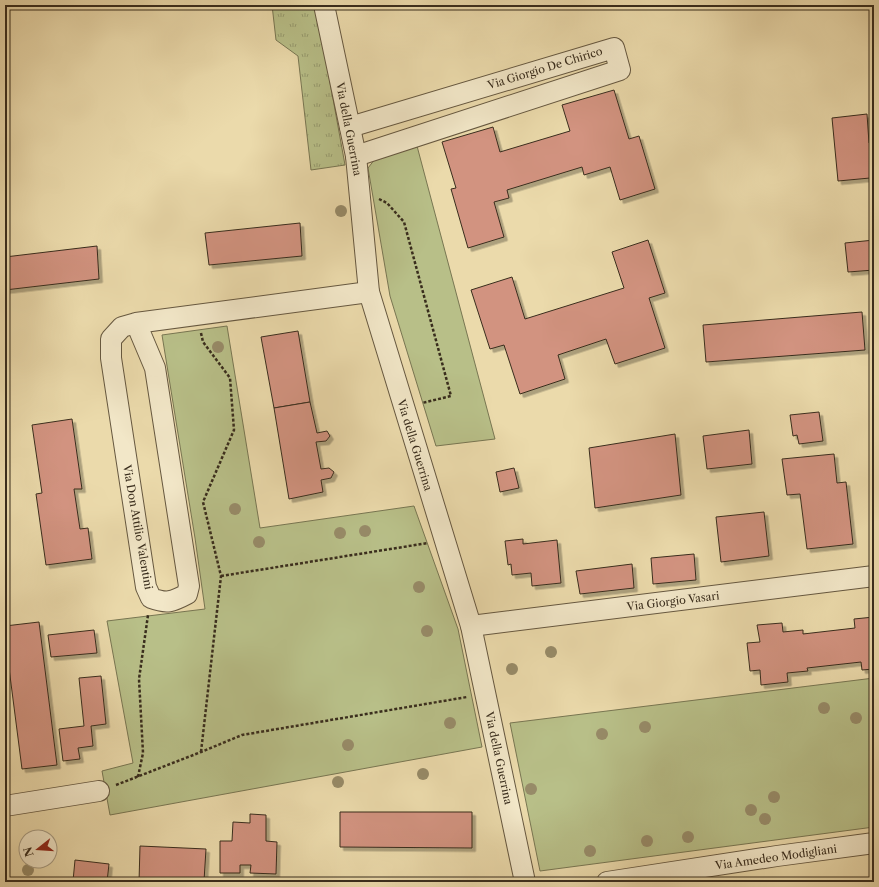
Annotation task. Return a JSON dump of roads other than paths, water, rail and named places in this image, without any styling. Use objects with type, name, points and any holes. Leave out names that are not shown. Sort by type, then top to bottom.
[{"type":"street","name":"Via della Guerrina","points":[[324,5],[356,156],[369,292],[471,626],[525,882]]},
{"type":"street","name":"Via Giorgio De Chirico","points":[[350,127],[614,48],[620,70],[356,156]]},
{"type":"street","name":"Via Don Attilio Valentini","points":[[136,323],[156,368],[189,586],[187,594],[174,601],[162,603],[151,598],[146,587],[111,358],[111,339],[122,326],[136,323],[369,292]]},
{"type":"street","name":"Via Giorgio Vasari","points":[[471,626],[874,576]]},
{"type":"street","points":[[5,806],[99,791]]},
{"type":"street","name":"Via Amedeo Modigliani","points":[[607,882],[874,843]]}]
